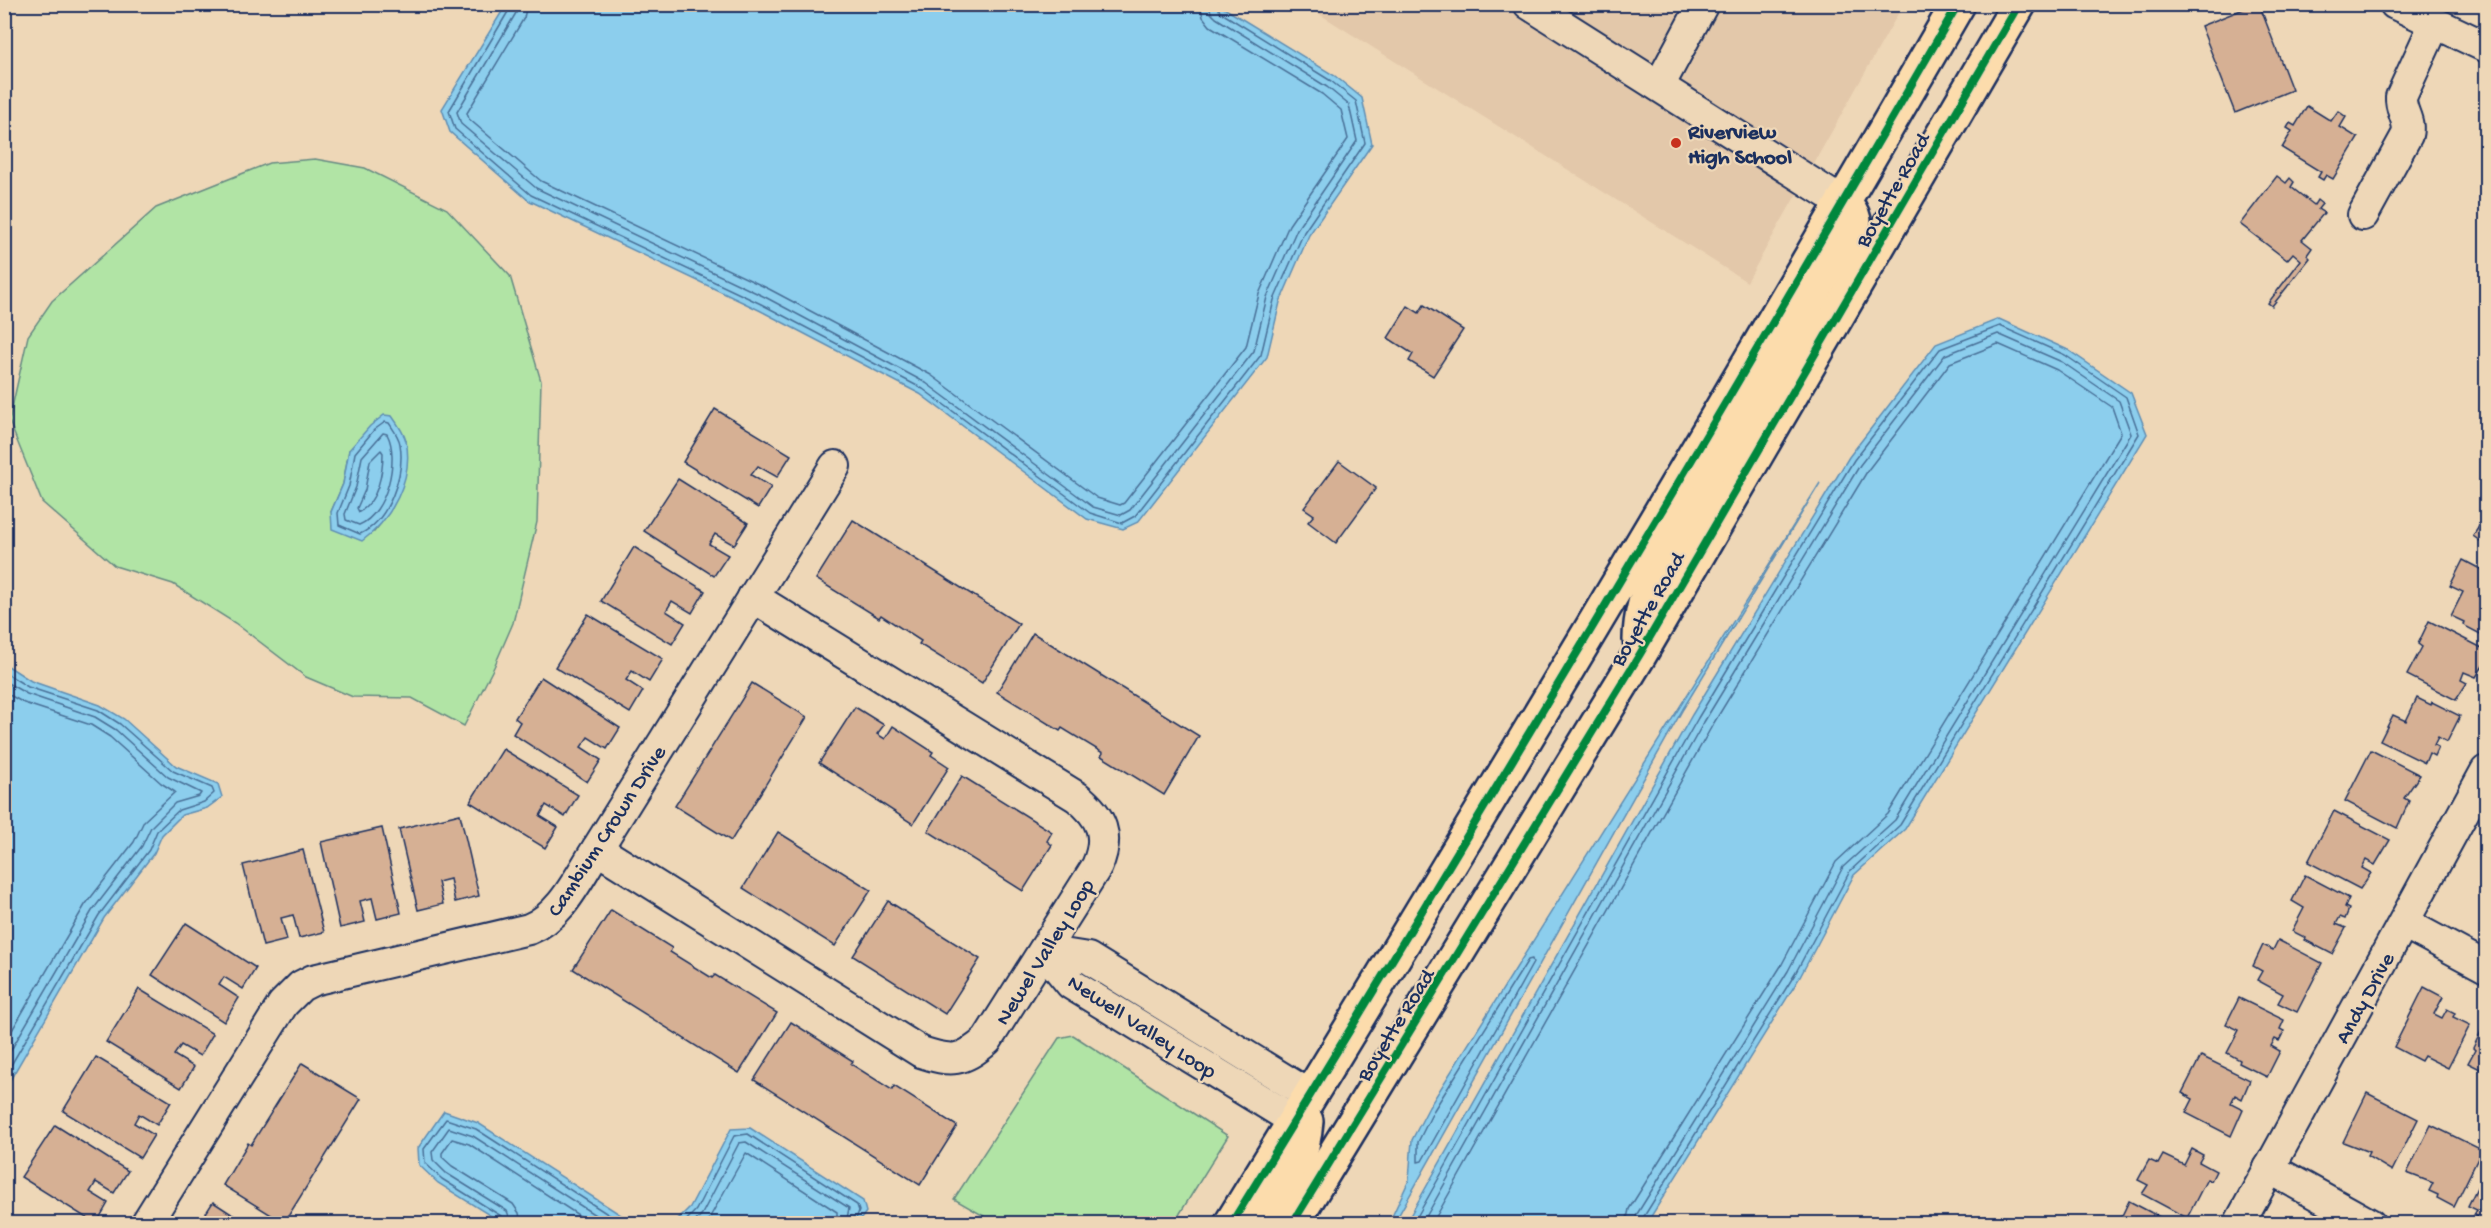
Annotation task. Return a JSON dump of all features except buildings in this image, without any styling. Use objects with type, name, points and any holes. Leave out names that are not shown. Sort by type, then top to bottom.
[{"type":"main road","name":"Boyette Road","points":[[1231,1224],[1550,699],[1844,203],[1958,4]]},
{"type":"main road","name":"Boyette Road","points":[[1292,1224],[1640,654],[2019,4]]},
{"type":"main road","points":[[1640,654],[1640,625],[1649,588],[1660,565],[1851,239],[1855,219],[1851,210],[1844,203]]},
{"type":"main road","points":[[1264,1224],[1282,1195],[1302,1150],[1305,1133],[1304,1107]]},
{"type":"street","points":[[1529,4],[1844,203]]},
{"type":"street","points":[[1659,86],[1703,4]]},
{"type":"street","points":[[2395,4],[2487,47]]},
{"type":"street","points":[[2363,215],[2407,135],[2408,119],[2401,107],[2401,97],[2435,23]]},
{"type":"street","name":"Cambium Crown Drive","points":[[146,1224],[283,1004],[292,994],[313,980],[529,929],[540,925],[561,905],[835,466]]},
{"type":"street","name":"Newel Valley Loop","points":[[597,849],[921,1052],[940,1058],[957,1059],[974,1052],[987,1040],[1097,866],[1103,852],[1104,838],[1099,820],[1077,797],[753,597]]},
{"type":"street","name":"Andy Drive","points":[[2239,1224],[2487,771]]},
{"type":"street","points":[[2404,923],[2487,967]]},
{"type":"street","name":"Newell Valley Loop","points":[[1044,951],[1071,984],[1304,1107]]},
{"type":"street","points":[[2269,1168],[2370,1224]]},
{"type":"shaded area","name":"Riverview High School","points":[[1305,5],[1903,5],[1747,282]]},
{"type":"green space","points":[[315,159],[365,168],[447,209],[510,276],[541,381],[537,522],[513,623],[464,726],[412,698],[353,697],[306,677],[235,623],[173,584],[115,566],[42,502],[9,421],[28,336],[52,301],[156,208],[269,163]],"holes":[[[406,441],[405,468],[400,490],[390,510],[374,532],[331,512],[343,484],[349,450]]]},
{"type":"green space","points":[[1073,1035],[1228,1136],[1174,1223],[996,1223],[954,1199],[1059,1038]]},
{"type":"water","points":[[506,5],[1219,5],[1335,76],[1362,98],[1372,144],[1309,235],[1280,302],[1267,357],[1138,522],[1123,529],[1087,519],[920,394],[759,310],[528,200],[450,132],[442,109]]},
{"type":"water","points":[[1999,319],[2068,350],[2131,393],[2147,434],[1905,829],[1854,875],[1800,977],[1647,1223],[1406,1223],[1692,715],[1849,457],[1936,344]]},
{"type":"water","points":[[384,415],[392,416],[405,438],[408,455],[407,470],[391,510],[373,532],[362,541],[332,529],[331,512],[343,484],[349,450],[370,426]]},
{"type":"water","points":[[1820,483],[1683,709],[1397,1218],[1393,1223],[1389,1223],[1409,1180],[1412,1140],[1429,1107]]},
{"type":"water","points":[[5,664],[31,681],[100,705],[124,719],[176,766],[218,784],[222,797],[207,808],[182,815],[162,835],[154,853],[104,918],[5,1089]]},
{"type":"water","points":[[444,1111],[478,1123],[627,1219],[638,1223],[502,1223],[438,1183],[419,1165],[418,1148]]},
{"type":"water","points":[[750,1128],[863,1201],[866,1212],[858,1223],[674,1223],[690,1207],[731,1129]]},
{"type":"cycle path","points":[[1231,1224],[1598,618],[1958,4]]},
{"type":"cycle path","points":[[1292,1224],[1640,654],[2019,4]]},
{"type":"place","name":"Riverview High School","points":[[1676,143]]}]
